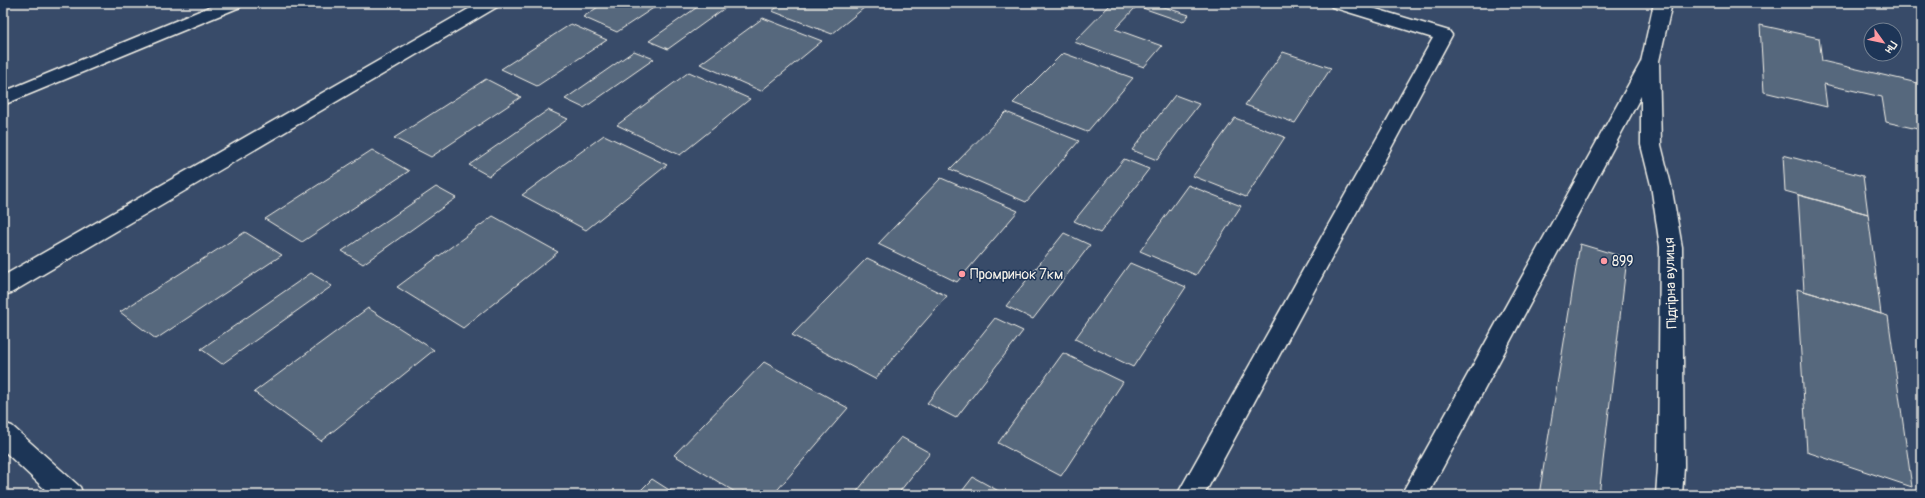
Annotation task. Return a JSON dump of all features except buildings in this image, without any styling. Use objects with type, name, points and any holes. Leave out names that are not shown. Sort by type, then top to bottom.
[{"type":"street","points":[[3,99],[234,3]]},
{"type":"street","points":[[3,287],[491,3]]},
{"type":"street","points":[[1190,495],[1443,35],[1338,3]]},
{"type":"street","name":"Підгірна вулиця","points":[[1664,3],[1650,61],[1651,145],[1661,185],[1671,247],[1671,467],[1669,495]]},
{"type":"street","points":[[1414,495],[1650,61]]},
{"type":"street","points":[[3,434],[70,495]]},
{"type":"shaded area","name":"Промринок 7км","points":[[3,3],[1922,3],[1922,495],[3,495]]},
{"type":"place","name":"899","points":[[1604,261]]},
{"type":"place","name":"Промринок 7км","points":[[962,274]]}]
